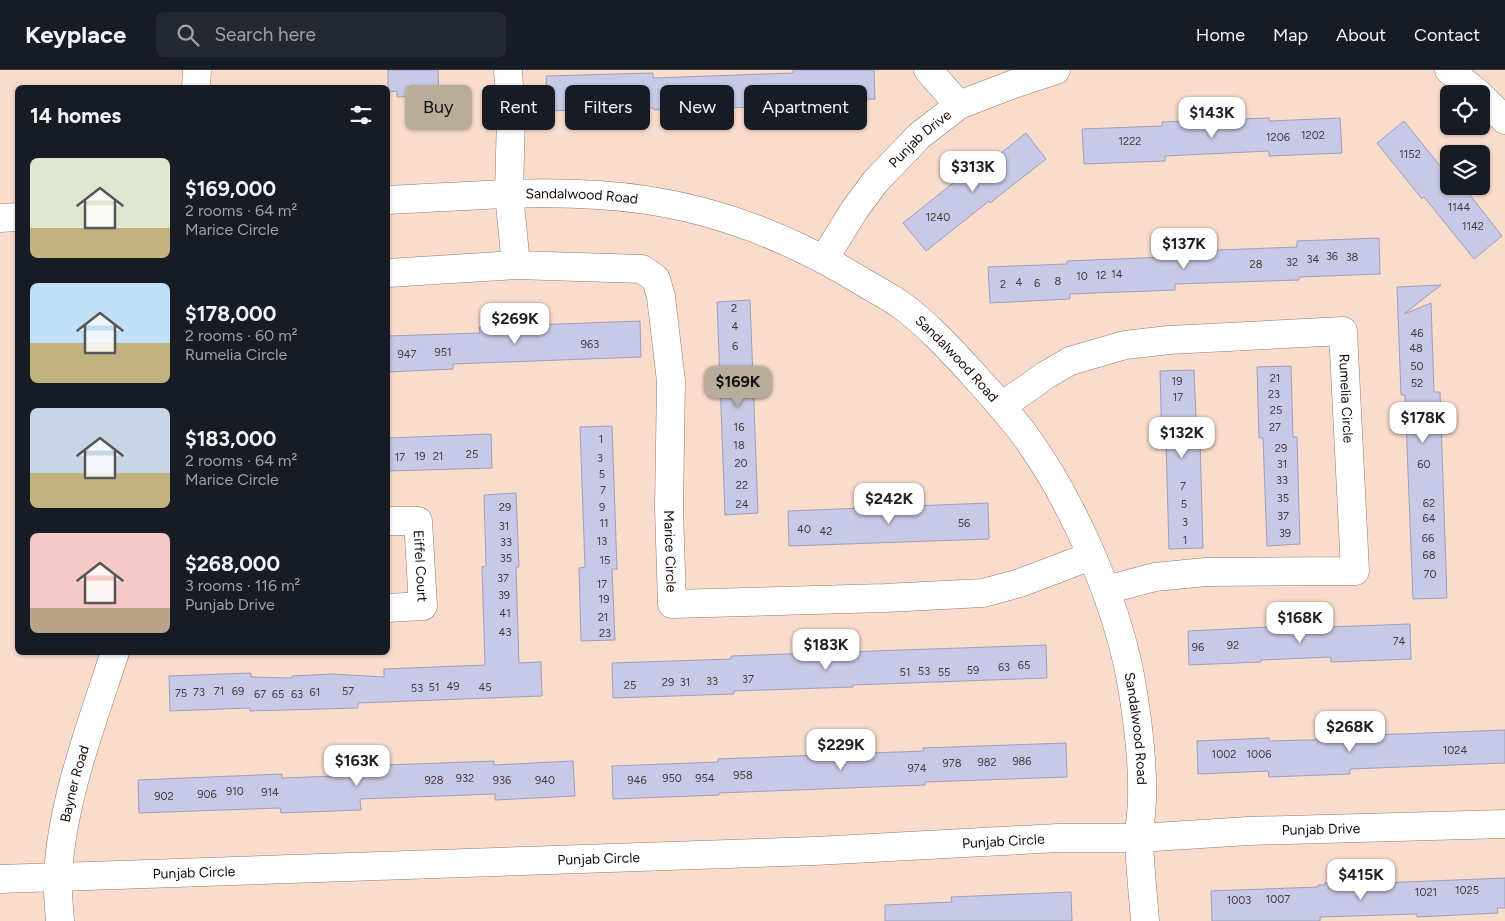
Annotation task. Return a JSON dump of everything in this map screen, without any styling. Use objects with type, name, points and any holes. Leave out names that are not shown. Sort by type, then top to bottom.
[{"type":"street","points":[[196,85],[197,70]]},
{"type":"street","points":[[508,70],[511,116],[509,194],[516,265]]},
{"type":"street","points":[[928,70],[959,105]]},
{"type":"street","name":"Punjab Drive","points":[[824,259],[855,209],[875,182],[919,136],[959,105],[1056,70]]},
{"type":"street","points":[[1449,70],[1468,85]]},
{"type":"street","points":[[1490,105],[1505,120]]},
{"type":"street","name":"Sandalwood Road","points":[[390,200],[573,193],[645,199],[693,208],[750,226],[824,259],[901,305],[946,344],[1002,406],[1024,434],[1049,472],[1080,530],[1106,590],[1121,638],[1135,711],[1142,797],[1139,838],[1145,921]]},
{"type":"street","points":[[0,218],[15,217]]},
{"type":"street","name":"Marice Circle","points":[[390,273],[516,265],[642,269],[656,279],[662,297],[670,381],[669,508],[672,604],[885,598],[982,593],[1020,583],[1091,556]]},
{"type":"street","name":"Rumelia Circle","points":[[1002,406],[1046,375],[1070,361],[1125,345],[1169,340],[1343,331],[1355,571],[1206,572],[1155,576],[1106,590]]},
{"type":"street","name":"Eiffel Court","points":[[390,521],[418,521],[423,606],[390,608]]},
{"type":"street","name":"Bayner Road","points":[[60,921],[58,876],[62,836],[87,736],[114,655]]},
{"type":"street","name":"Punjab Drive","points":[[1139,838],[1248,831],[1505,824]]},
{"type":"street","name":"Punjab Circle","points":[[0,879],[815,852],[1058,838],[1139,838]]},
{"type":"building","points":[[388,70],[438,70],[439,85],[405,85],[405,97],[397,97],[397,91],[390,92],[390,85],[388,85]]},
{"type":"building","points":[[793,70],[874,70],[875,99],[867,99],[867,85],[744,85],[744,107],[734,108],[734,85],[660,85],[660,110],[654,110],[654,108],[650,108],[650,85],[565,85],[565,110],[555,111],[555,85],[546,85],[546,76],[653,73],[653,78],[793,73]]},
{"type":"building","points":[[1269,118],[1270,121],[1340,118],[1342,153],[1269,156],[1269,151],[1165,156],[1165,161],[1084,164],[1082,129],[1162,126],[1162,122]]},
{"type":"building","points":[[1404,121],[1440,166],[1440,195],[1470,195],[1502,236],[1474,259],[1377,143]]},
{"type":"building","points":[[1026,133],[1046,159],[926,251],[903,223],[967,172],[971,177]]},
{"type":"building","points":[[1379,238],[1380,274],[1299,277],[1299,280],[1175,284],[1175,290],[1070,294],[1070,299],[990,303],[988,267],[1067,264],[1067,261],[1192,256],[1192,251],[1297,247],[1297,241]]},
{"type":"building","points":[[1441,285],[1404,314],[1431,303],[1434,392],[1440,392],[1447,598],[1413,599],[1405,395],[1401,395],[1397,287]]},
{"type":"building","points":[[750,300],[758,513],[725,515],[717,302]]},
{"type":"building","points":[[640,321],[641,357],[453,364],[453,369],[390,372],[390,336],[480,333],[479,327]]},
{"type":"building","points":[[1291,366],[1293,437],[1297,437],[1300,544],[1267,546],[1263,438],[1259,438],[1257,367]]},
{"type":"building","points":[[1194,370],[1197,440],[1200,440],[1203,548],[1169,549],[1166,443],[1162,443],[1160,371]]},
{"type":"building","points":[[612,426],[617,569],[612,569],[615,640],[581,641],[579,568],[585,567],[580,427]]},
{"type":"building","points":[[491,434],[492,468],[390,471],[390,438]]},
{"type":"building","points":[[516,493],[519,567],[516,567],[519,663],[541,662],[542,696],[358,703],[358,708],[250,711],[250,708],[170,711],[169,676],[251,673],[251,677],[292,678],[292,676],[332,674],[384,677],[384,669],[485,665],[482,567],[486,566],[484,495]]},
{"type":"building","points":[[988,503],[989,539],[789,546],[788,511]]},
{"type":"building","points":[[1330,624],[1330,627],[1410,624],[1411,659],[1331,662],[1331,657],[1189,665],[1188,631]]},
{"type":"building","points":[[1046,645],[1047,678],[853,685],[853,687],[734,691],[734,694],[613,698],[612,663],[731,659],[731,656]]},
{"type":"building","points":[[1505,730],[1505,763],[1350,769],[1350,774],[1269,777],[1268,771],[1198,774],[1197,741],[1269,738],[1269,741],[1347,739],[1347,736]]},
{"type":"building","points":[[1066,743],[1067,777],[925,782],[925,785],[613,799],[612,766],[718,762],[718,759],[924,751],[923,748]]},
{"type":"building","points":[[494,761],[494,765],[573,761],[575,796],[495,800],[495,794],[360,799],[361,810],[281,813],[280,808],[139,813],[138,780],[282,774],[282,778],[387,774],[386,765]]},
{"type":"building","points":[[1505,878],[1505,908],[1497,908],[1498,913],[1417,917],[1417,914],[1320,917],[1320,921],[1212,921],[1211,891],[1318,887],[1318,885],[1325,885],[1325,883],[1346,882],[1346,884],[1365,882],[1366,884]]},
{"type":"building","points":[[1071,892],[1072,921],[885,921],[885,905],[952,902],[951,897]]}]
